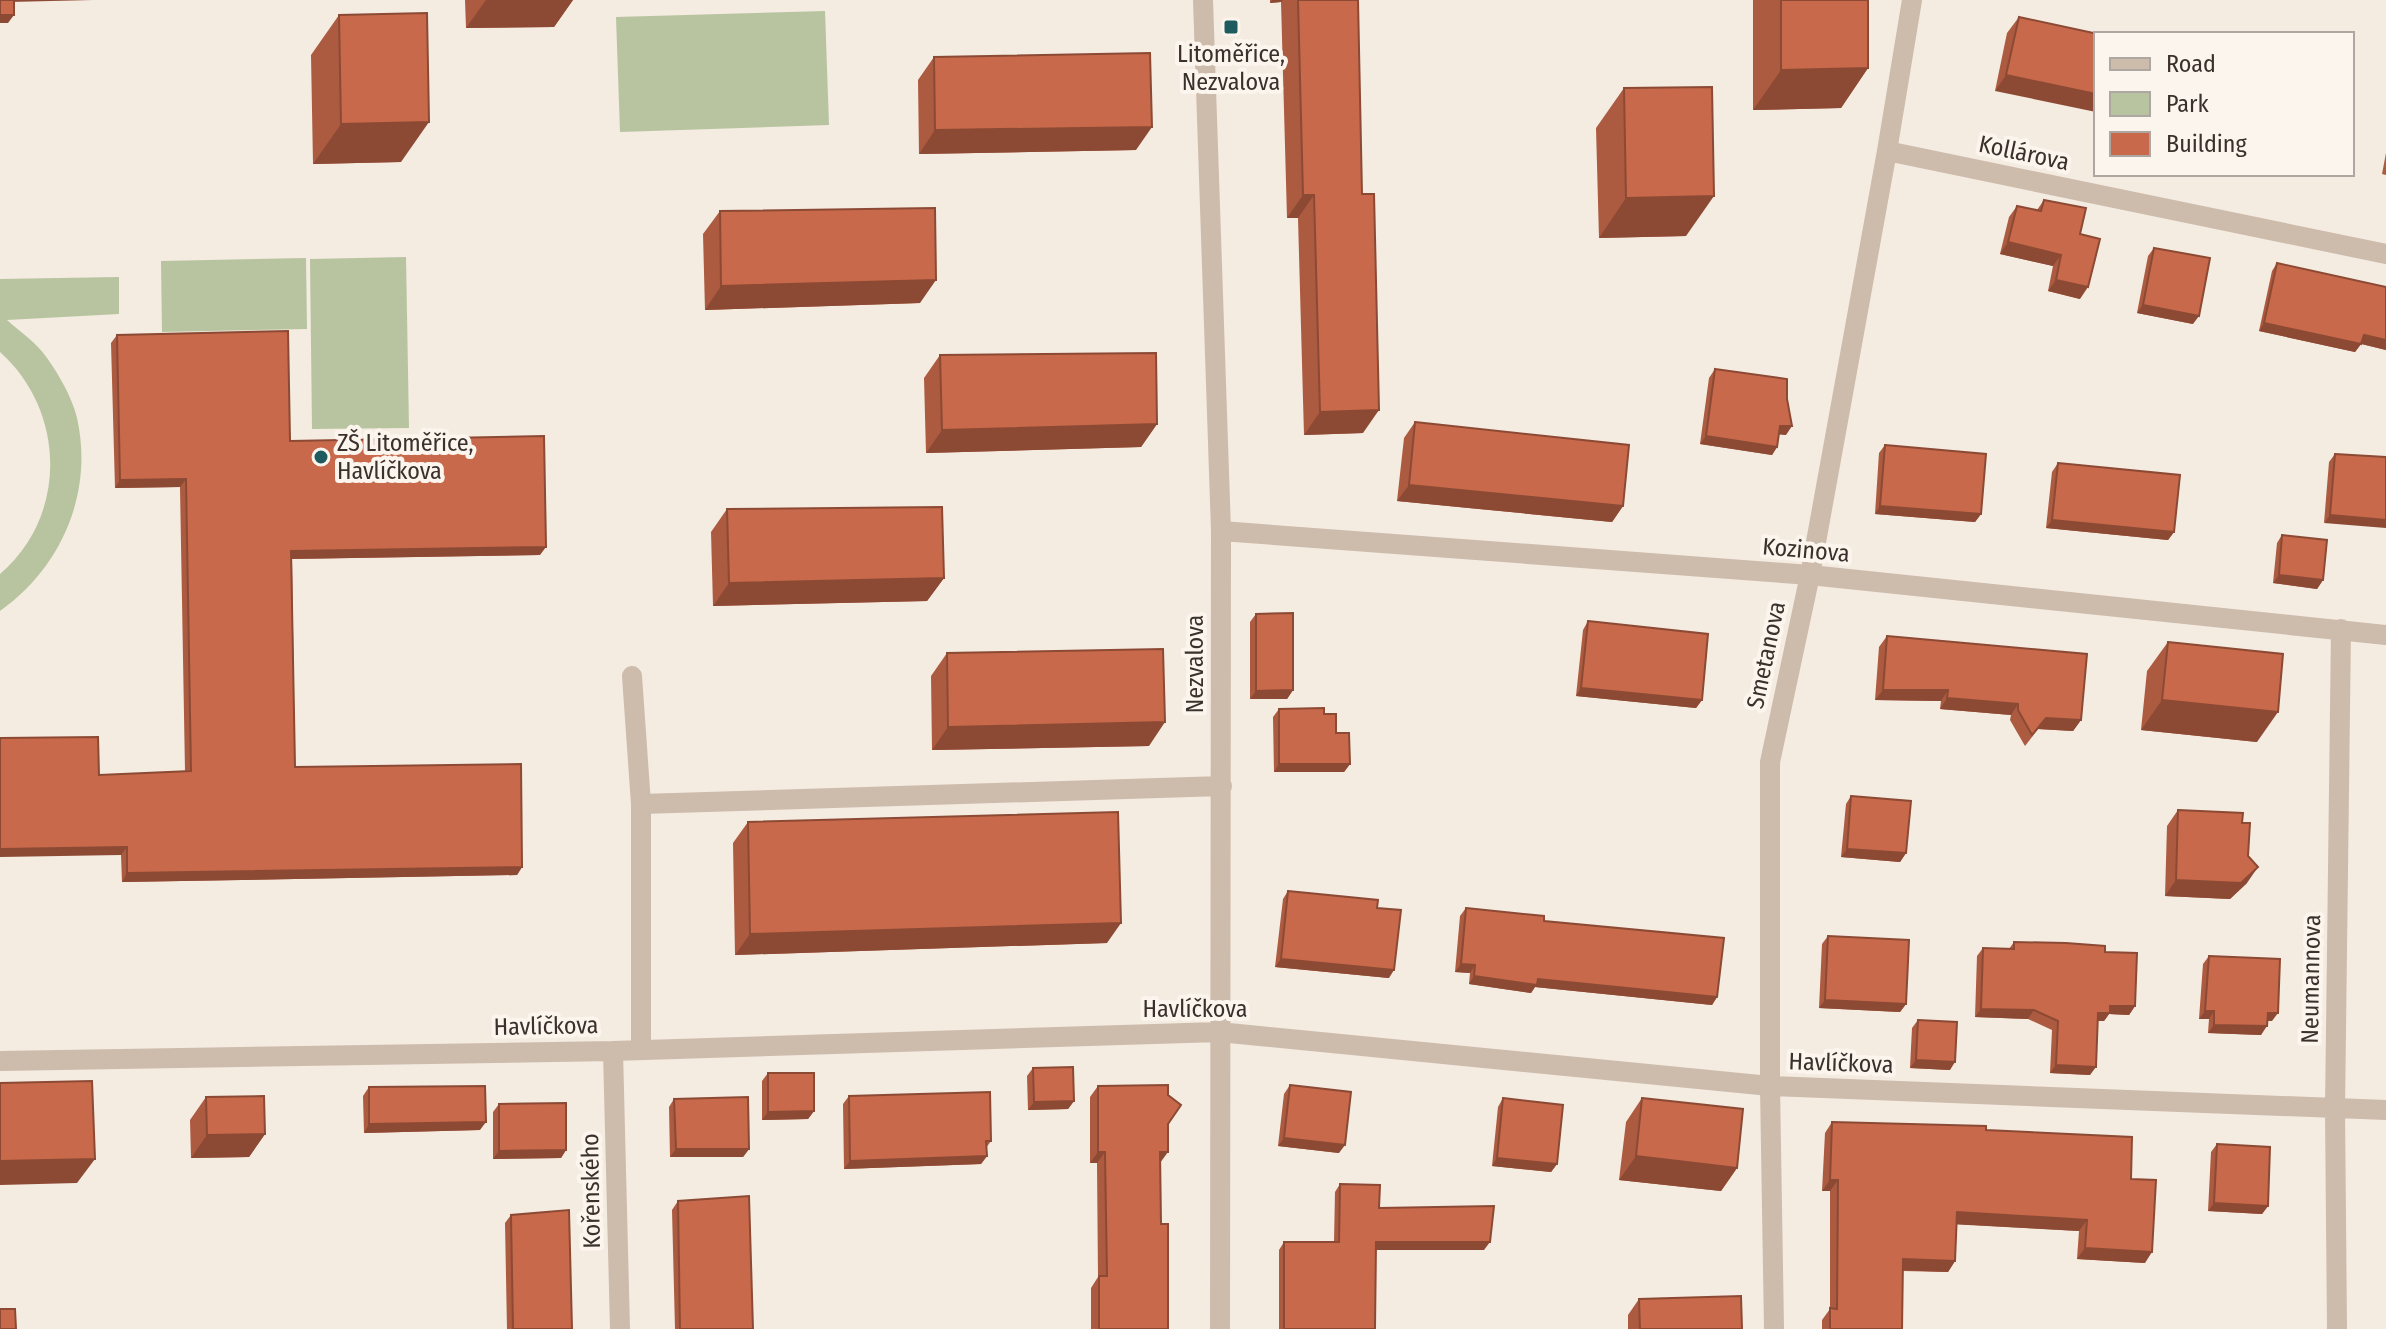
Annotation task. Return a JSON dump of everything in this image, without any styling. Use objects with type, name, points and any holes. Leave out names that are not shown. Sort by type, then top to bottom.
[{"type":"street","name":"Nezvalova","points":[[1203,0],[1221,531],[1220,1329]]},
{"type":"street","name":"Smetanova","points":[[1774,1329],[1770,762],[1810,575],[1912,0]]},
{"type":"street","name":"Kollárova","points":[[1887,151],[2386,254]]},
{"type":"street","name":"Kozinova","points":[[1221,531],[1810,575],[2386,635]]},
{"type":"street","name":"Neumannova","points":[[2337,1329],[2335,1110],[2341,629]]},
{"type":"street","points":[[632,676],[641,804],[641,1050]]},
{"type":"street","points":[[641,804],[1222,786]]},
{"type":"street","name":"Havlíčkova","points":[[0,1061],[613,1051],[1219,1032],[1770,1086],[2386,1110]]},
{"type":"street","name":"Kořenského","points":[[613,1051],[620,1329]]},
{"type":"green space","points":[[825,11],[829,125],[620,132],[616,17]]},
{"type":"green space","points":[[406,257],[409,428],[312,429],[310,259]]},
{"type":"green space","points":[[306,258],[307,329],[162,332],[161,261]]},
{"type":"green space","points":[[119,277],[119,314],[7,320],[43,352],[68,394],[77,418],[81,474],[68,526],[56,551],[22,593],[0,611],[0,574],[22,550],[38,523],[47,494],[50,463],[47,433],[37,403],[22,376],[0,352],[0,279]]},
{"type":"building","points":[[0,0],[14,0],[14,15],[0,15]]},
{"type":"building","points":[[1298,0],[1358,0],[1362,194],[1374,194],[1379,410],[1320,412],[1314,195],[1303,195]]},
{"type":"building","points":[[1781,0],[1868,0],[1868,68],[1781,70]]},
{"type":"building","points":[[427,13],[429,122],[341,124],[339,15]]},
{"type":"building","points":[[2019,17],[2094,33],[2094,94],[2006,75]]},
{"type":"building","points":[[1150,53],[1152,127],[935,130],[934,57]]},
{"type":"building","points":[[1712,87],[1714,196],[1626,198],[1624,88]]},
{"type":"building","points":[[2044,200],[2086,208],[2080,234],[2100,239],[2088,287],[2056,280],[2061,255],[2008,242],[2017,206],[2041,211]]},
{"type":"building","points":[[935,208],[936,280],[721,286],[720,211]]},
{"type":"building","points":[[2154,248],[2210,258],[2199,316],[2143,305]]},
{"type":"building","points":[[2277,263],[2386,287],[2386,340],[2364,335],[2361,344],[2264,323]]},
{"type":"building","points":[[288,331],[290,441],[544,436],[546,547],[291,551],[295,767],[521,764],[522,867],[127,873],[127,847],[0,849],[0,738],[98,737],[99,775],[191,771],[186,479],[120,480],[117,335]]},
{"type":"building","points":[[1156,353],[1157,424],[942,430],[940,355]]},
{"type":"building","points":[[1715,369],[1787,379],[1792,426],[1780,426],[1777,447],[1706,436]]},
{"type":"building","points":[[1415,422],[1629,445],[1623,506],[1409,485]]},
{"type":"building","points":[[1885,445],[1986,454],[1981,514],[1880,506]]},
{"type":"building","points":[[2335,454],[2386,457],[2386,520],[2330,515]]},
{"type":"building","points":[[2058,463],[2180,475],[2174,532],[2052,520]]},
{"type":"building","points":[[942,507],[944,578],[729,583],[727,509]]},
{"type":"building","points":[[2282,535],[2327,540],[2323,580],[2279,575]]},
{"type":"building","points":[[1293,613],[1293,690],[1256,691],[1256,614]]},
{"type":"building","points":[[1588,621],[1708,634],[1702,700],[1581,688]]},
{"type":"building","points":[[1887,636],[2087,654],[2081,720],[2046,718],[2032,735],[2018,710],[2018,704],[1947,698],[1948,690],[1883,690]]},
{"type":"building","points":[[2168,642],[2283,654],[2278,712],[2162,700]]},
{"type":"building","points":[[1163,649],[1165,722],[948,727],[947,653]]},
{"type":"building","points":[[1324,708],[1324,714],[1336,714],[1336,733],[1349,733],[1350,764],[1279,764],[1279,709]]},
{"type":"building","points":[[1851,796],[1911,801],[1906,853],[1847,849]]},
{"type":"building","points":[[2178,810],[2243,813],[2242,823],[2250,823],[2248,856],[2258,867],[2241,883],[2176,880]]},
{"type":"building","points":[[1118,812],[1121,923],[750,934],[748,822]]},
{"type":"building","points":[[1288,891],[1378,900],[1377,908],[1401,910],[1394,970],[1281,959]]},
{"type":"building","points":[[1466,908],[1544,916],[1544,921],[1724,938],[1717,997],[1538,979],[1537,985],[1474,976],[1475,965],[1461,964]]},
{"type":"building","points":[[1828,936],[1909,940],[1906,1004],[1825,1000]]},
{"type":"building","points":[[2014,942],[2105,946],[2105,952],[2137,953],[2135,1006],[2110,1006],[2110,1013],[2098,1013],[2096,1067],[2056,1065],[2058,1021],[2034,1010],[1981,1009],[1983,948],[2014,949]]},
{"type":"building","points":[[2209,956],[2280,959],[2278,1013],[2268,1013],[2267,1026],[2214,1025],[2214,1011],[2205,1011]]},
{"type":"building","points":[[1918,1020],[1957,1022],[1955,1062],[1916,1060]]},
{"type":"building","points":[[1073,1067],[1074,1101],[1034,1102],[1033,1068]]},
{"type":"building","points":[[768,1073],[814,1073],[814,1111],[768,1112]]},
{"type":"building","points":[[92,1081],[95,1159],[0,1161],[0,1083]]},
{"type":"building","points":[[1168,1085],[1168,1095],[1181,1105],[1168,1124],[1168,1152],[1160,1152],[1161,1224],[1168,1224],[1168,1329],[1099,1329],[1099,1276],[1107,1276],[1105,1152],[1098,1152],[1098,1086]]},
{"type":"building","points":[[1290,1085],[1351,1092],[1345,1145],[1284,1138]]},
{"type":"building","points":[[485,1086],[486,1122],[369,1124],[369,1087]]},
{"type":"building","points":[[990,1092],[991,1141],[986,1141],[987,1156],[850,1161],[849,1096]]},
{"type":"building","points":[[264,1096],[265,1134],[207,1135],[206,1097]]},
{"type":"building","points":[[748,1097],[749,1149],[676,1149],[674,1099]]},
{"type":"building","points":[[1503,1098],[1563,1105],[1557,1164],[1497,1158]]},
{"type":"building","points":[[1642,1098],[1743,1109],[1737,1168],[1636,1156]]},
{"type":"building","points":[[566,1103],[566,1150],[499,1151],[499,1104]]},
{"type":"building","points":[[1832,1122],[1986,1126],[1986,1130],[2132,1137],[2131,1179],[2156,1180],[2152,1252],[2085,1248],[2087,1220],[1957,1212],[1955,1261],[1903,1259],[1902,1329],[1830,1329],[1830,1308],[1837,1309],[1838,1180],[1830,1180]]},
{"type":"building","points":[[2217,1144],[2270,1147],[2268,1206],[2214,1203]]},
{"type":"building","points":[[1340,1184],[1380,1185],[1379,1208],[1494,1206],[1490,1242],[1376,1242],[1375,1329],[1284,1329],[1284,1242],[1339,1242]]},
{"type":"building","points":[[749,1196],[753,1329],[680,1329],[678,1201]]},
{"type":"building","points":[[569,1210],[572,1329],[513,1329],[511,1215]]},
{"type":"building","points":[[1741,1296],[1742,1329],[1640,1329],[1639,1299]]},
{"type":"building","points":[[0,1309],[15,1309],[16,1329],[0,1329]]},
{"type":"place","name":"Litoměřice, Nezvalova","points":[[1231,27]]},
{"type":"place","name":"ZŠ Litoměřice, Havlíčkova","points":[[321,457]]}]
